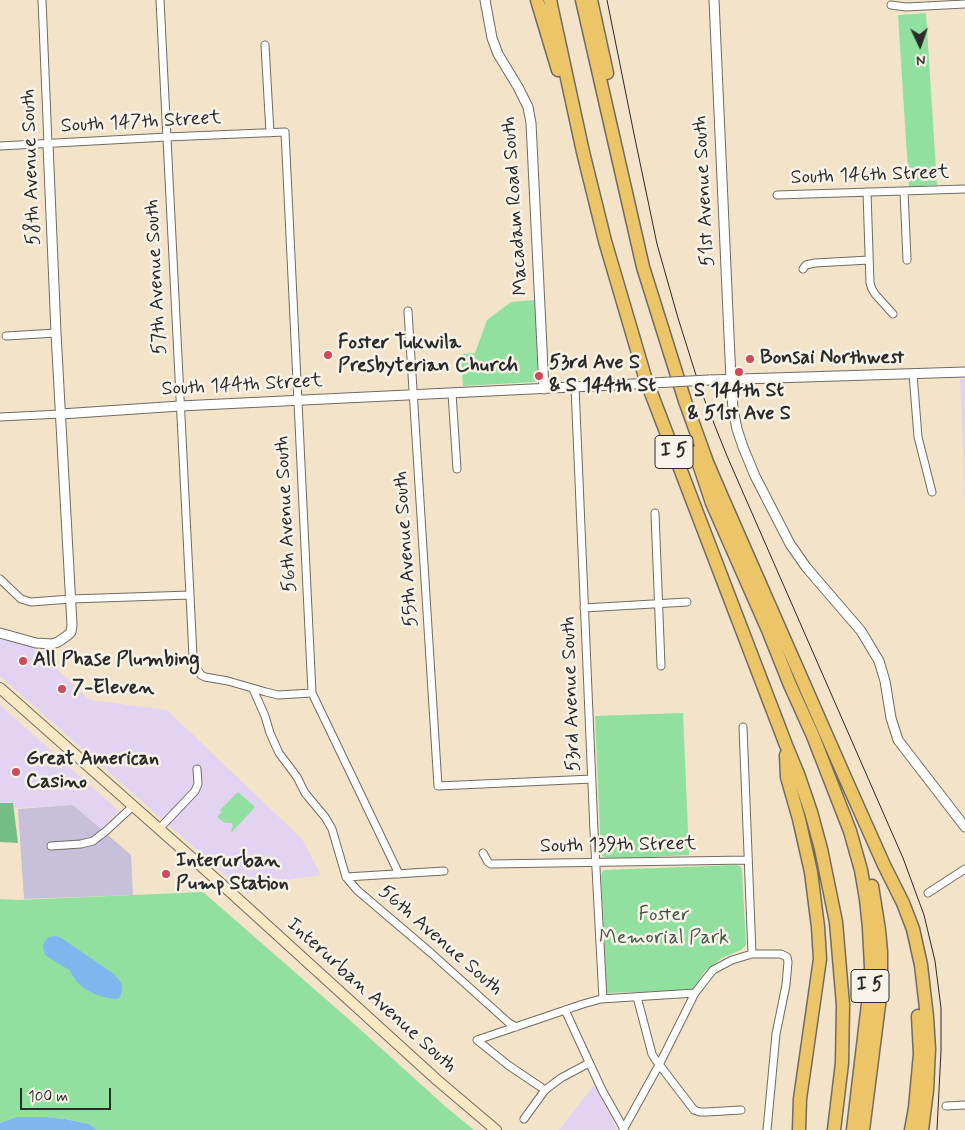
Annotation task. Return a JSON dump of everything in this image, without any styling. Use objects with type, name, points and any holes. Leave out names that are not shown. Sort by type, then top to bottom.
[{"type":"highway","points":[[536,0],[583,152]]},
{"type":"highway","name":"I 5","points":[[550,0],[583,152],[612,267],[645,377],[798,774],[821,849],[836,922],[843,1005],[842,1063],[834,1130]]},
{"type":"highway","name":"I 5","points":[[582,0],[643,267],[685,401],[722,498],[884,865],[906,935],[915,984],[920,1054],[911,1130]]},
{"type":"highway","points":[[591,0],[616,116],[624,187]]},
{"type":"highway","name":"I 5","points":[[685,401],[699,464],[712,503],[813,736],[850,831],[861,870],[869,928],[870,987],[853,1130]]},
{"type":"highway","points":[[786,745],[787,777],[811,872],[820,959],[800,1099],[799,1130]]},
{"type":"highway","points":[[846,782],[850,813],[864,852],[871,882],[877,912],[881,952],[881,989],[863,1130]]},
{"type":"highway","points":[[884,865],[903,903],[913,929],[921,964],[929,1049],[927,1090],[922,1130]]},
{"type":"main road","name":"Interurban Avenue South","points":[[0,688],[234,895],[437,1080],[496,1130]]},
{"type":"street","name":"58th Avenue South","points":[[0,633],[45,644],[58,642],[68,635],[71,632],[72,625],[56,333],[42,0]]},
{"type":"street","name":"57th Avenue South","points":[[160,0],[193,658],[195,666],[201,675],[253,689]]},
{"type":"street","name":"Macadam Road South","points":[[485,0],[492,38],[498,54],[528,107],[531,123],[544,389]]},
{"type":"street","name":"51st Avenue South","points":[[714,0],[731,380]]},
{"type":"street","points":[[891,5],[906,7],[964,3]]},
{"type":"street","points":[[265,45],[270,133]]},
{"type":"street","name":"South 147th Street","points":[[0,146],[285,132]]},
{"type":"street","name":"56th Avenue South","points":[[285,132],[312,693],[399,874]]},
{"type":"street","name":"South 146th Street","points":[[776,195],[965,189]]},
{"type":"street","points":[[904,191],[907,260]]},
{"type":"street","points":[[867,192],[869,260],[872,289],[892,314]]},
{"type":"street","points":[[803,269],[815,263],[869,260]]},
{"type":"street","name":"55th Avenue South","points":[[408,311],[438,786],[592,779]]},
{"type":"street","points":[[6,336],[56,333]]},
{"type":"street","name":"South 144th Street","points":[[0,417],[180,406],[414,396],[708,380],[965,372]]},
{"type":"street","points":[[913,374],[918,438],[932,492]]},
{"type":"street","points":[[731,380],[736,423],[743,447],[755,476],[790,544],[806,567],[861,632],[870,646],[879,661],[890,718],[898,740],[965,827]]},
{"type":"street","name":"53rd Avenue South","points":[[575,387],[595,863],[603,999]]},
{"type":"street","points":[[452,393],[458,469]]},
{"type":"street","points":[[655,513],[661,666]]},
{"type":"street","points":[[0,579],[21,599],[31,602],[190,595]]},
{"type":"street","points":[[584,608],[688,602]]},
{"type":"street","points":[[253,689],[278,695],[312,693]]},
{"type":"street","points":[[253,689],[280,753],[297,777],[305,793],[325,817],[332,830],[346,877],[444,871]]},
{"type":"street","points":[[743,727],[752,954]]},
{"type":"street","points":[[159,828],[197,787],[197,769]]},
{"type":"street","points":[[51,846],[81,844],[92,841],[133,806]]},
{"type":"street","name":"South 139th Street","points":[[483,853],[491,864],[748,860]]},
{"type":"street","points":[[928,893],[965,869]]},
{"type":"street","name":"56th Avenue South","points":[[346,877],[356,890],[516,1027]]},
{"type":"street","points":[[624,1130],[695,993],[714,970],[732,960],[752,954],[781,954],[787,957],[788,962],[786,985],[776,1034],[767,1130]]},
{"type":"street","points":[[544,1090],[476,1040],[603,999],[695,993]]},
{"type":"street","points":[[637,997],[652,1054],[694,1110],[700,1112],[741,1110]]},
{"type":"street","points":[[565,1010],[602,1090],[624,1130]]},
{"type":"street","points":[[524,1119],[544,1090],[561,1078],[589,1063]]},
{"type":"street","points":[[946,1106],[965,1105]]},
{"type":"shaded area","points":[[960,379],[965,379],[965,500]]},
{"type":"shaded area","points":[[0,639],[33,647],[90,700],[167,710],[302,839],[321,875],[260,884],[248,895],[0,676]]},
{"type":"shaded area","points":[[0,705],[119,811],[101,829],[73,805],[0,809]]},
{"type":"shaded area","points":[[73,805],[131,855],[133,895],[24,899],[18,809]]},
{"type":"shaded area","points":[[595,1084],[617,1130],[559,1130]]},
{"type":"green space","points":[[926,13],[937,185],[909,187],[898,15]]},
{"type":"green space","points":[[535,300],[538,381],[463,386],[461,354],[475,353],[487,320],[511,302]]},
{"type":"green space","name":"Foster Memorial Park","points":[[683,713],[689,855],[609,859],[604,857],[601,854],[595,716]]},
{"type":"green space","points":[[238,792],[255,807],[232,832],[232,823],[225,823],[217,817],[222,812],[220,810]]},
{"type":"green space","points":[[0,803],[13,803],[18,843],[0,842]]},
{"type":"green space","name":"Foster Memorial Park","points":[[737,865],[741,867],[742,871],[746,945],[741,950],[722,958],[705,971],[693,990],[607,993],[601,877],[604,870]]},
{"type":"green space","points":[[203,892],[474,1130],[97,1130],[89,1124],[46,1117],[16,1117],[0,1123],[0,899],[17,900]]},
{"type":"water","points":[[49,937],[60,937],[114,974],[122,985],[120,997],[117,999],[108,998],[85,989],[77,982],[69,970],[45,955],[44,942]]},
{"type":"water","points":[[16,1117],[65,1119],[89,1124],[97,1130],[0,1130],[0,1123]]},
{"type":"tram line","points":[[607,0],[657,244],[701,391],[727,456],[903,858],[924,915],[935,961],[941,1008],[937,1130]]},
{"type":"place","name":"Foster Tukwila Presbyterian Church","points":[[328,355]]},
{"type":"place","name":"Bonsai Northwest","points":[[750,359]]},
{"type":"place","name":"S 144th St & 51st Ave S","points":[[739,372]]},
{"type":"place","name":"53rd Ave S & S 144th St","points":[[539,376]]},
{"type":"place","name":"All Phase Plumbing","points":[[23,661]]},
{"type":"place","name":"7-Eleven","points":[[62,689]]},
{"type":"place","name":"Great American Casino","points":[[16,772]]},
{"type":"place","name":"Interurban Pump Station","points":[[166,874]]}]
